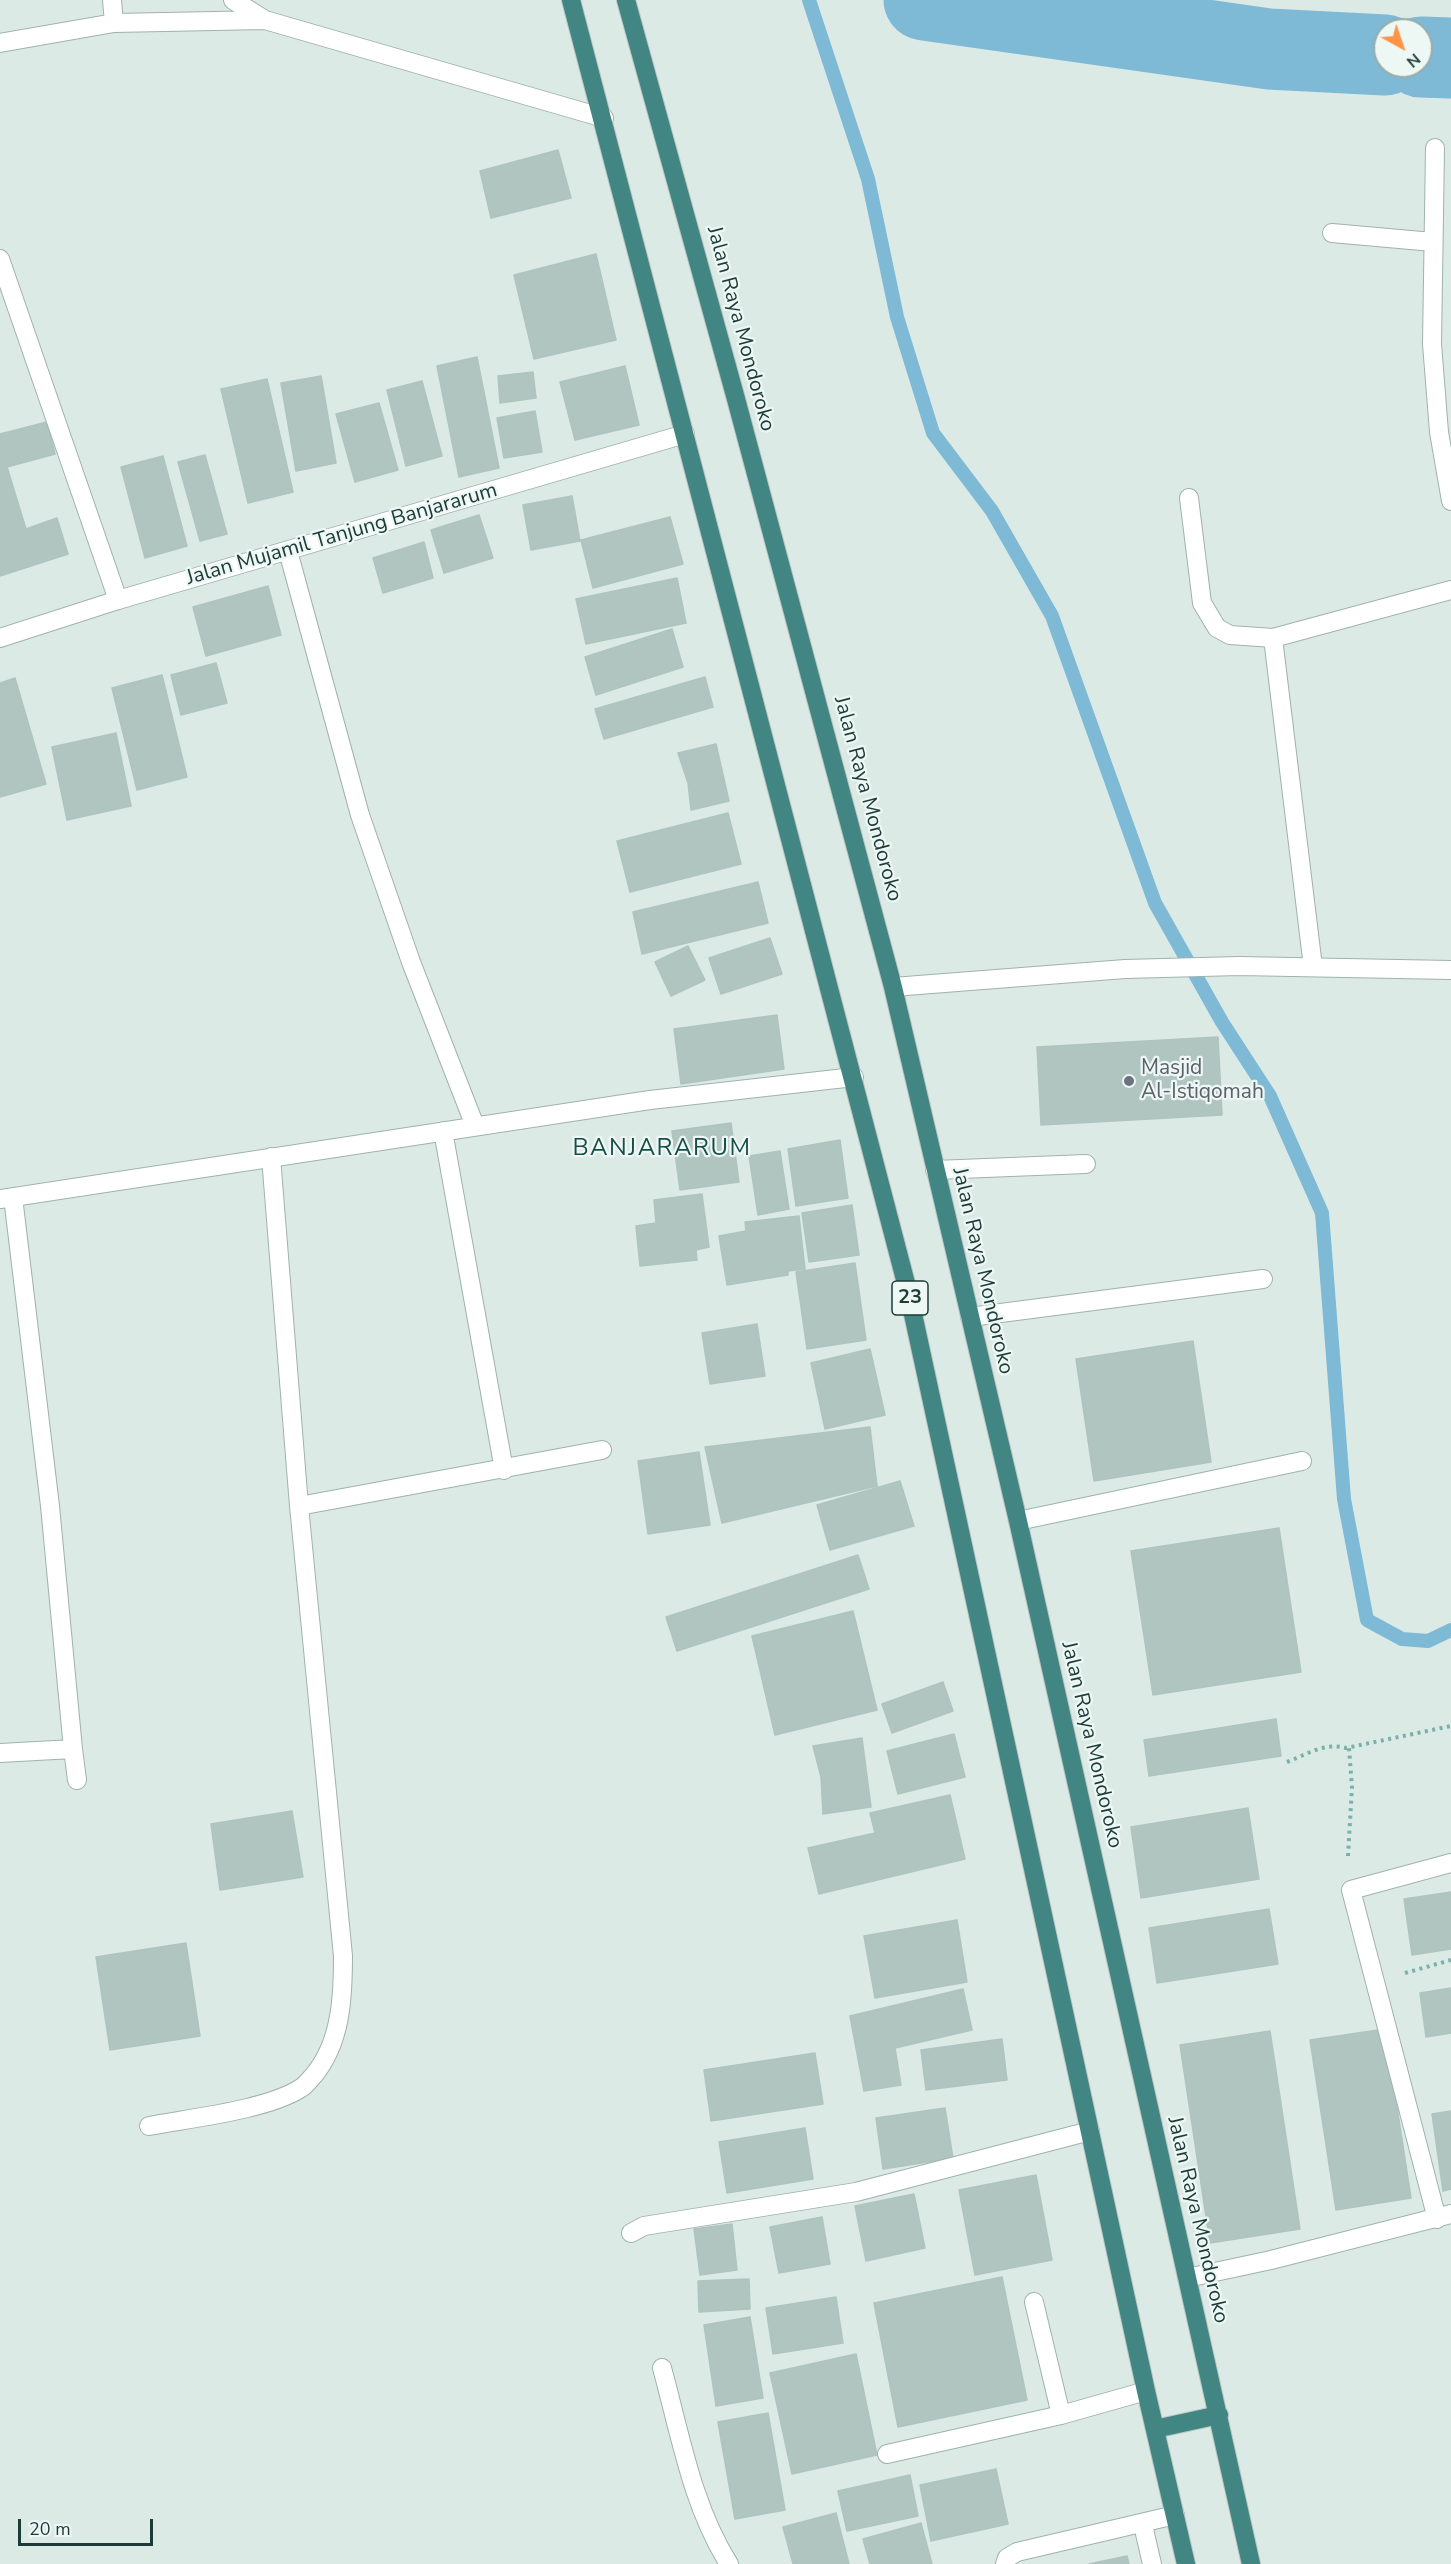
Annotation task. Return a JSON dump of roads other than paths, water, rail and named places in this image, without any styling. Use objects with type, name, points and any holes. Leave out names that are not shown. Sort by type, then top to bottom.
[{"type":"highway","name":"23","points":[[572,0],[908,1291],[1146,2391],[1186,2564]]},
{"type":"highway","name":"Jalan Raya Mondoroko","points":[[626,0],[893,987],[1018,1521],[1251,2564]]},
{"type":"highway","points":[[1155,2429],[1219,2415]]},
{"type":"street","points":[[112,0],[114,23]]},
{"type":"street","points":[[233,0],[265,20],[604,118]]},
{"type":"street","points":[[0,43],[114,23],[265,20]]},
{"type":"street","points":[[1435,148],[1433,355],[1439,432],[1451,501]]},
{"type":"street","points":[[1332,233],[1433,242]]},
{"type":"street","points":[[0,259],[118,600]]},
{"type":"street","name":"Jalan Mujamil Tanjung Banjararum","points":[[0,638],[118,600],[685,434]]},
{"type":"street","points":[[1189,498],[1202,603],[1217,628],[1230,634],[1273,638],[1451,590]]},
{"type":"street","points":[[288,551],[360,815],[411,962],[475,1126]]},
{"type":"street","points":[[1273,638],[1313,967]]},
{"type":"street","points":[[893,987],[1125,969],[1239,966],[1451,970]]},
{"type":"street","points":[[77,1780],[51,1517],[6,1198],[650,1100],[854,1077]]},
{"type":"street","points":[[443,1131],[504,1470]]},
{"type":"street","points":[[149,2126],[272,2102],[303,2088],[325,2061],[337,2028],[343,1995],[343,1956],[299,1506],[271,1157]]},
{"type":"street","points":[[935,1170],[1086,1164]]},
{"type":"street","points":[[969,1317],[1263,1280]]},
{"type":"street","points":[[299,1506],[504,1470],[602,1450]]},
{"type":"street","points":[[1018,1521],[1302,1461]]},
{"type":"street","points":[[0,1753],[74,1749]]},
{"type":"street","points":[[1187,2278],[1271,2260],[1444,2216],[1375,1981],[1351,1890],[1451,1863]]},
{"type":"street","points":[[631,2233],[644,2226],[856,2192],[1090,2131]]},
{"type":"street","points":[[1034,2302],[1061,2415]]},
{"type":"street","points":[[662,2368],[698,2496],[718,2548],[729,2564]]},
{"type":"street","points":[[887,2454],[1061,2415],[1146,2391]]},
{"type":"street","points":[[1005,2564],[1007,2558],[1017,2552],[1175,2515]]},
{"type":"street","points":[[1143,2524],[1152,2564]]},
{"type":"waterway","points":[[809,0],[868,179],[897,317],[933,433],[992,511],[1052,616],[1155,903],[1222,1022],[1270,1096],[1322,1213],[1344,1499],[1367,1620],[1402,1639],[1428,1641],[1451,1630]]},
{"type":"waterway","points":[[924,0],[1269,49],[1373,54]]},
{"type":"waterway","points":[[1433,57],[1451,58]]},
{"type":"place","name":"Masjid Al-Istiqomah","points":[[1129,1081]]},
{"type":"district","name":"BANJARARUM","points":[[662,1149]]}]
